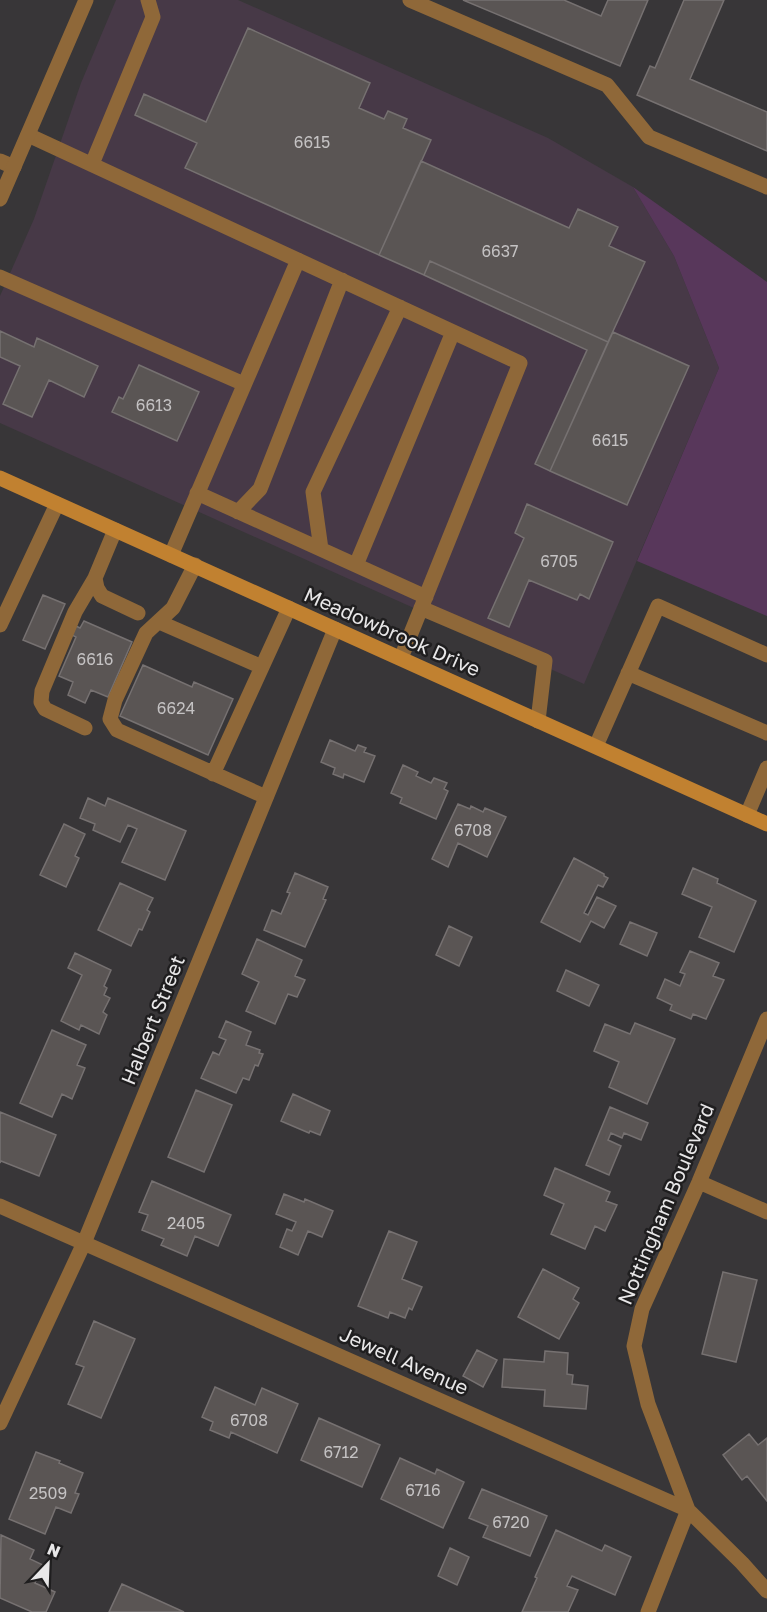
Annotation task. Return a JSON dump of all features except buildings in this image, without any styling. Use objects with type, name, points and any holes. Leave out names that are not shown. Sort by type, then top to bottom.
[{"type":"main road","name":"Meadowbrook Drive","points":[[0,478],[767,824]]},
{"type":"street","points":[[0,199],[7,164],[28,135],[86,0]]},
{"type":"street","points":[[92,164],[153,17],[148,0]]},
{"type":"street","points":[[410,0],[607,85],[649,137],[767,187]]},
{"type":"street","points":[[28,135],[520,363],[401,658]]},
{"type":"street","points":[[171,555],[298,260]]},
{"type":"street","points":[[0,277],[244,384]]},
{"type":"street","points":[[238,512],[260,489],[342,280]]},
{"type":"street","points":[[321,549],[313,492],[399,307]]},
{"type":"street","points":[[356,566],[453,332]]},
{"type":"street","points":[[197,493],[321,549],[423,602],[546,661],[538,721]]},
{"type":"street","points":[[0,625],[57,504]]},
{"type":"street","points":[[85,728],[45,708],[41,702],[42,691],[75,612],[95,578],[115,530]]},
{"type":"street","points":[[195,565],[173,608],[146,633],[115,700],[110,719],[117,730],[266,797]]},
{"type":"street","points":[[95,578],[102,596],[138,613]]},
{"type":"street","points":[[596,746],[658,606],[767,656]]},
{"type":"street","points":[[213,774],[289,608]]},
{"type":"street","points":[[159,622],[262,668]]},
{"type":"street","name":"Halbert Street","points":[[0,1423],[84,1243],[335,629]]},
{"type":"street","points":[[628,673],[767,733]]},
{"type":"street","points":[[747,815],[767,768]]},
{"type":"street","name":"Nottingham Boulevard","points":[[688,1510],[648,1404],[634,1346],[642,1308],[699,1182],[767,1019]]},
{"type":"street","points":[[699,1182],[767,1212]]},
{"type":"street","name":"Jewell Avenue","points":[[0,1206],[688,1510],[767,1591]]},
{"type":"street","points":[[648,1612],[688,1510]]},
{"type":"shaded area","points":[[116,0],[238,0],[548,138],[633,187],[674,256],[719,368],[584,684],[0,423],[0,296],[34,219],[81,83]]},
{"type":"shaded area","points":[[633,187],[767,282],[767,616],[637,561],[719,368],[674,256]]}]
